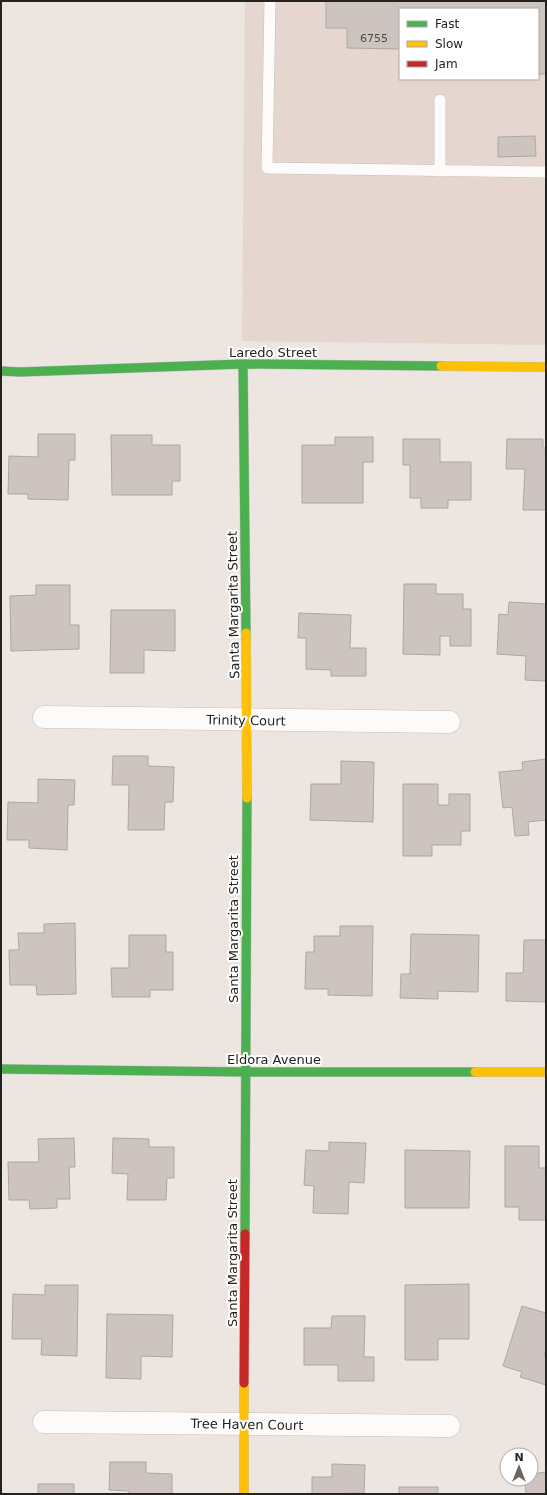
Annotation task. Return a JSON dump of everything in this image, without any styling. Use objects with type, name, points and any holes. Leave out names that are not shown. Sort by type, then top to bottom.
[{"type":"street","name":"Laredo Street","points":[[1,371],[20,372],[243,364],[546,367]]},
{"type":"street","name":"Santa Margarita Street","points":[[243,364],[247,720],[244,1494]]},
{"type":"street","name":"Trinity Court","points":[[44,718],[449,722]]},
{"type":"street","name":"Eldora Avenue","points":[[1,1069],[246,1072],[546,1072]]},
{"type":"street","name":"Tree Haven Court","points":[[44,1422],[449,1426]]},
{"type":"lane","points":[[270,1],[267,168],[546,172]]},
{"type":"lane","points":[[440,100],[440,171]]},
{"type":"shaded area","points":[[245,1],[546,1],[546,345],[242,341]]},
{"type":"building","points":[[326,1],[546,1],[546,74],[539,74],[539,8],[399,8],[399,49],[347,48],[347,28],[326,28]]},
{"type":"building","points":[[535,136],[536,156],[498,157],[498,137]]},
{"type":"building","points":[[38,434],[75,434],[75,460],[69,460],[68,500],[28,499],[28,494],[8,494],[9,456],[38,457]]},
{"type":"building","points":[[111,435],[152,435],[152,445],[180,445],[180,481],[172,481],[172,495],[112,495]]},
{"type":"building","points":[[335,437],[373,437],[373,462],[363,462],[363,503],[302,503],[302,445],[335,445]]},
{"type":"building","points":[[403,439],[440,439],[440,462],[471,462],[471,500],[448,500],[448,508],[421,508],[421,498],[410,498],[410,465],[403,465]]},
{"type":"building","points":[[507,439],[543,439],[543,448],[546,448],[546,510],[523,510],[525,469],[506,469]]},
{"type":"building","points":[[404,584],[436,584],[436,594],[463,594],[463,609],[471,609],[471,646],[450,646],[450,636],[440,636],[440,655],[403,654]]},
{"type":"building","points":[[36,585],[70,585],[70,625],[79,625],[79,649],[11,651],[10,596],[36,595]]},
{"type":"building","points":[[509,602],[546,604],[546,681],[525,680],[526,656],[497,654],[499,614],[508,615]]},
{"type":"building","points":[[111,610],[175,610],[175,651],[144,650],[144,673],[110,673]]},
{"type":"building","points":[[299,613],[351,615],[350,648],[366,648],[366,676],[331,676],[331,670],[306,669],[306,638],[298,638]]},
{"type":"building","points":[[113,756],[148,756],[148,766],[174,767],[173,802],[165,802],[164,830],[128,830],[129,785],[112,785]]},
{"type":"building","points":[[546,759],[546,820],[528,822],[529,835],[515,836],[512,807],[503,808],[499,772],[523,770],[522,762]]},
{"type":"building","points":[[341,761],[374,762],[373,822],[310,820],[311,784],[341,784]]},
{"type":"building","points":[[38,779],[75,780],[74,805],[68,805],[67,850],[29,848],[29,840],[7,840],[8,802],[38,803]]},
{"type":"building","points":[[403,784],[438,784],[438,805],[449,805],[449,794],[470,794],[470,831],[461,831],[461,845],[432,845],[432,856],[403,856]]},
{"type":"building","points":[[75,923],[76,994],[37,995],[36,985],[10,985],[9,950],[19,950],[18,933],[44,933],[44,924]]},
{"type":"building","points":[[340,926],[373,926],[372,996],[328,995],[328,989],[305,989],[306,952],[314,952],[314,936],[340,936]]},
{"type":"building","points":[[411,934],[479,935],[478,992],[438,991],[438,999],[400,998],[401,974],[410,974]]},
{"type":"building","points":[[129,935],[166,935],[166,952],[173,952],[173,990],[150,990],[150,997],[112,997],[111,968],[129,968]]},
{"type":"building","points":[[524,940],[546,940],[546,1002],[506,1001],[506,973],[523,973]]},
{"type":"building","points":[[74,1138],[75,1167],[69,1167],[70,1199],[57,1199],[57,1208],[30,1209],[29,1200],[9,1200],[8,1162],[39,1162],[38,1139]]},
{"type":"building","points":[[113,1138],[149,1139],[149,1147],[174,1147],[174,1178],[167,1178],[166,1200],[127,1200],[128,1174],[112,1173]]},
{"type":"building","points":[[329,1142],[366,1143],[364,1183],[349,1182],[348,1214],[313,1213],[314,1186],[304,1185],[306,1150],[329,1151]]},
{"type":"building","points":[[505,1146],[539,1146],[539,1168],[546,1168],[546,1220],[519,1220],[519,1207],[505,1207]]},
{"type":"building","points":[[405,1150],[470,1151],[469,1208],[405,1208]]},
{"type":"building","points":[[469,1284],[469,1339],[438,1339],[438,1360],[405,1360],[405,1285]]},
{"type":"building","points":[[45,1285],[78,1285],[77,1356],[41,1355],[42,1339],[12,1339],[13,1294],[45,1295]]},
{"type":"building","points":[[522,1306],[546,1313],[546,1349],[544,1356],[546,1357],[546,1385],[520,1377],[522,1372],[503,1366]]},
{"type":"building","points":[[107,1314],[173,1315],[172,1357],[141,1356],[141,1379],[106,1378]]},
{"type":"building","points":[[332,1316],[365,1316],[364,1357],[374,1357],[374,1381],[338,1381],[338,1365],[304,1365],[304,1328],[331,1328]]},
{"type":"building","points":[[110,1462],[146,1462],[146,1473],[172,1474],[172,1494],[129,1494],[129,1491],[109,1490]]},
{"type":"building","points":[[332,1464],[365,1465],[364,1493],[312,1494],[312,1477],[332,1477]]},
{"type":"building","points":[[546,1472],[546,1494],[526,1494],[526,1487],[539,1487],[539,1473]]},
{"type":"building","points":[[38,1484],[74,1484],[74,1494],[38,1494]]},
{"type":"building","points":[[399,1487],[438,1487],[438,1494],[399,1494]]},
{"type":"traffic: fast","points":[[243,364],[246,633]]},
{"type":"traffic: fast","points":[[1,371],[20,372],[243,364],[441,366]]},
{"type":"traffic: fast","points":[[245,1234],[247,798]]},
{"type":"traffic: fast","points":[[1,1069],[246,1072],[475,1072]]},
{"type":"traffic: slow","points":[[441,366],[546,367]]},
{"type":"traffic: slow","points":[[246,633],[247,798]]},
{"type":"traffic: slow","points":[[475,1072],[546,1072]]},
{"type":"traffic: slow","points":[[244,1383],[244,1494]]},
{"type":"traffic: jam","points":[[244,1383],[245,1234]]}]
